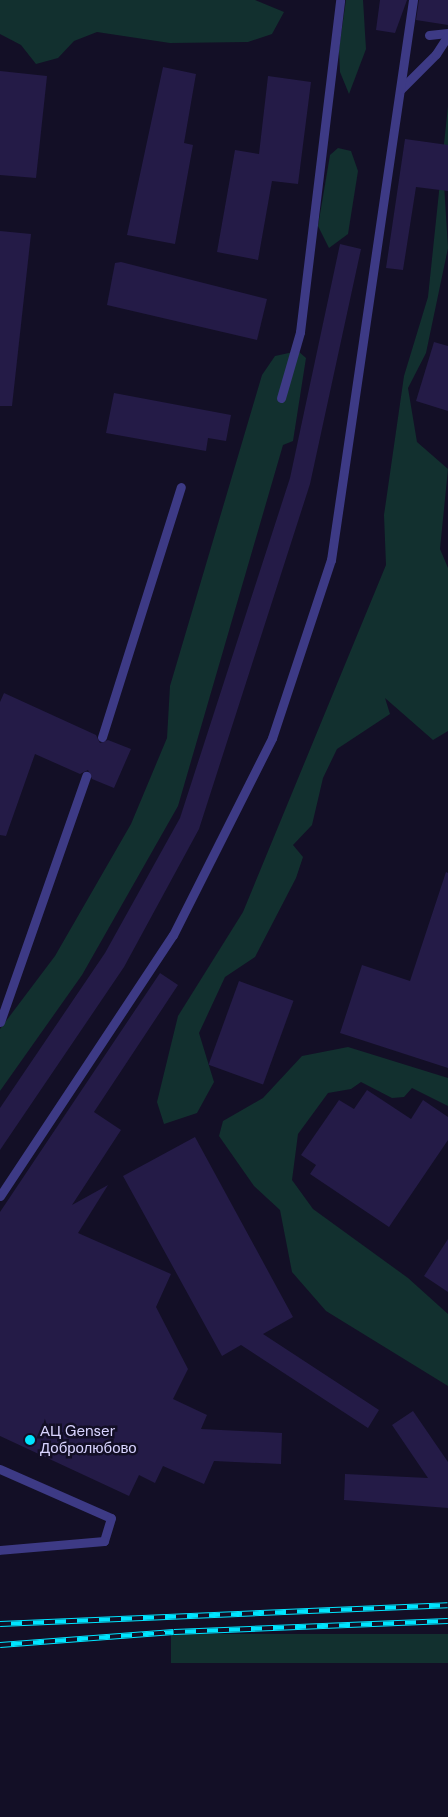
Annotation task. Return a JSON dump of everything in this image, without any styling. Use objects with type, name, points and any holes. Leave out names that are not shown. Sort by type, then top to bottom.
[{"type":"lane","points":[[281,398],[300,332],[340,0]]},
{"type":"lane","points":[[0,1196],[173,935],[272,738],[331,560],[413,0]]},
{"type":"lane","points":[[429,35],[447,35]]},
{"type":"lane","points":[[400,89],[436,54],[447,35]]},
{"type":"lane","points":[[102,737],[181,487]]},
{"type":"lane","points":[[0,1022],[86,776]]},
{"type":"lane","points":[[0,1469],[111,1518],[104,1541],[0,1550]]},
{"type":"green space","points":[[0,0],[255,0],[284,12],[272,34],[248,42],[170,43],[97,32],[74,41],[58,58],[36,64],[21,45],[0,34]]},
{"type":"green space","points":[[346,0],[363,0],[366,49],[349,94],[340,72],[339,49]]},
{"type":"green space","points":[[448,106],[448,168],[444,184],[448,248],[426,353],[408,388],[417,442],[448,469],[440,549],[448,568],[448,731],[433,740],[385,698],[390,714],[337,749],[323,778],[312,825],[293,845],[303,857],[296,878],[255,957],[225,977],[199,1033],[214,1082],[197,1113],[164,1124],[157,1102],[178,1016],[243,912],[386,565],[384,515],[404,376],[428,297]]},
{"type":"green space","points":[[338,148],[351,151],[358,171],[348,234],[329,248],[318,226],[330,155]]},
{"type":"green space","points":[[298,351],[306,358],[293,441],[283,445],[178,806],[82,975],[0,1091],[0,1029],[55,956],[131,824],[167,738],[170,686],[262,375],[275,356]]},
{"type":"green space","points":[[348,1047],[448,1078],[448,1106],[412,1088],[404,1097],[392,1098],[361,1082],[351,1089],[328,1093],[298,1134],[292,1180],[313,1209],[408,1278],[448,1314],[448,1386],[326,1311],[292,1272],[280,1210],[254,1186],[219,1136],[223,1121],[263,1098],[302,1056]]},
{"type":"green space","points":[[171,1634],[448,1634],[448,1663],[171,1663]]},
{"type":"building","points":[[380,0],[407,0],[395,33],[376,30]]},
{"type":"building","points":[[419,0],[448,0],[448,25],[416,20]]},
{"type":"building","points":[[163,67],[196,74],[184,143],[193,145],[175,244],[127,235]]},
{"type":"building","points":[[0,71],[47,76],[36,178],[0,175]]},
{"type":"building","points":[[268,76],[311,82],[298,184],[272,181],[258,260],[217,252],[235,150],[259,154]]},
{"type":"building","points":[[405,139],[448,145],[448,191],[416,187],[403,270],[386,268]]},
{"type":"building","points":[[0,231],[31,234],[12,406],[0,406]]},
{"type":"building","points":[[340,244],[361,249],[310,484],[199,829],[124,967],[0,1150],[0,1108],[105,953],[180,818],[290,478]]},
{"type":"building","points":[[121,262],[267,299],[257,340],[107,305],[115,263]]},
{"type":"building","points":[[434,342],[448,346],[448,411],[416,401]]},
{"type":"building","points":[[114,393],[231,415],[226,441],[208,438],[206,451],[106,433]]},
{"type":"building","points":[[4,693],[96,735],[100,743],[108,740],[131,749],[114,788],[92,779],[88,770],[80,774],[35,754],[6,836],[0,835],[0,702]]},
{"type":"building","points":[[446,872],[448,873],[448,1068],[340,1033],[362,965],[410,981]]},
{"type":"building","points":[[160,973],[178,985],[94,1112],[121,1130],[72,1205],[108,1185],[78,1233],[171,1274],[156,1307],[188,1369],[173,1399],[207,1415],[201,1429],[282,1433],[281,1464],[214,1461],[204,1484],[163,1466],[155,1483],[139,1475],[129,1496],[0,1436],[0,1212]]},
{"type":"building","points":[[239,981],[294,1001],[263,1084],[209,1065]]},
{"type":"building","points":[[367,1090],[411,1119],[423,1100],[448,1117],[448,1140],[389,1227],[310,1174],[316,1165],[301,1155],[339,1100],[354,1109]]},
{"type":"building","points":[[195,1137],[293,1317],[263,1334],[379,1410],[368,1428],[241,1345],[222,1356],[123,1176]]},
{"type":"building","points":[[448,1239],[448,1292],[424,1276]]},
{"type":"building","points":[[413,1411],[448,1462],[448,1508],[344,1500],[345,1474],[428,1478],[392,1425]]},
{"type":"railway","points":[[0,1624],[448,1605]]},
{"type":"railway","points":[[0,1645],[174,1632],[448,1621]]},
{"type":"place","name":"АЦ Genser Добролюбово","points":[[30,1440]]}]
